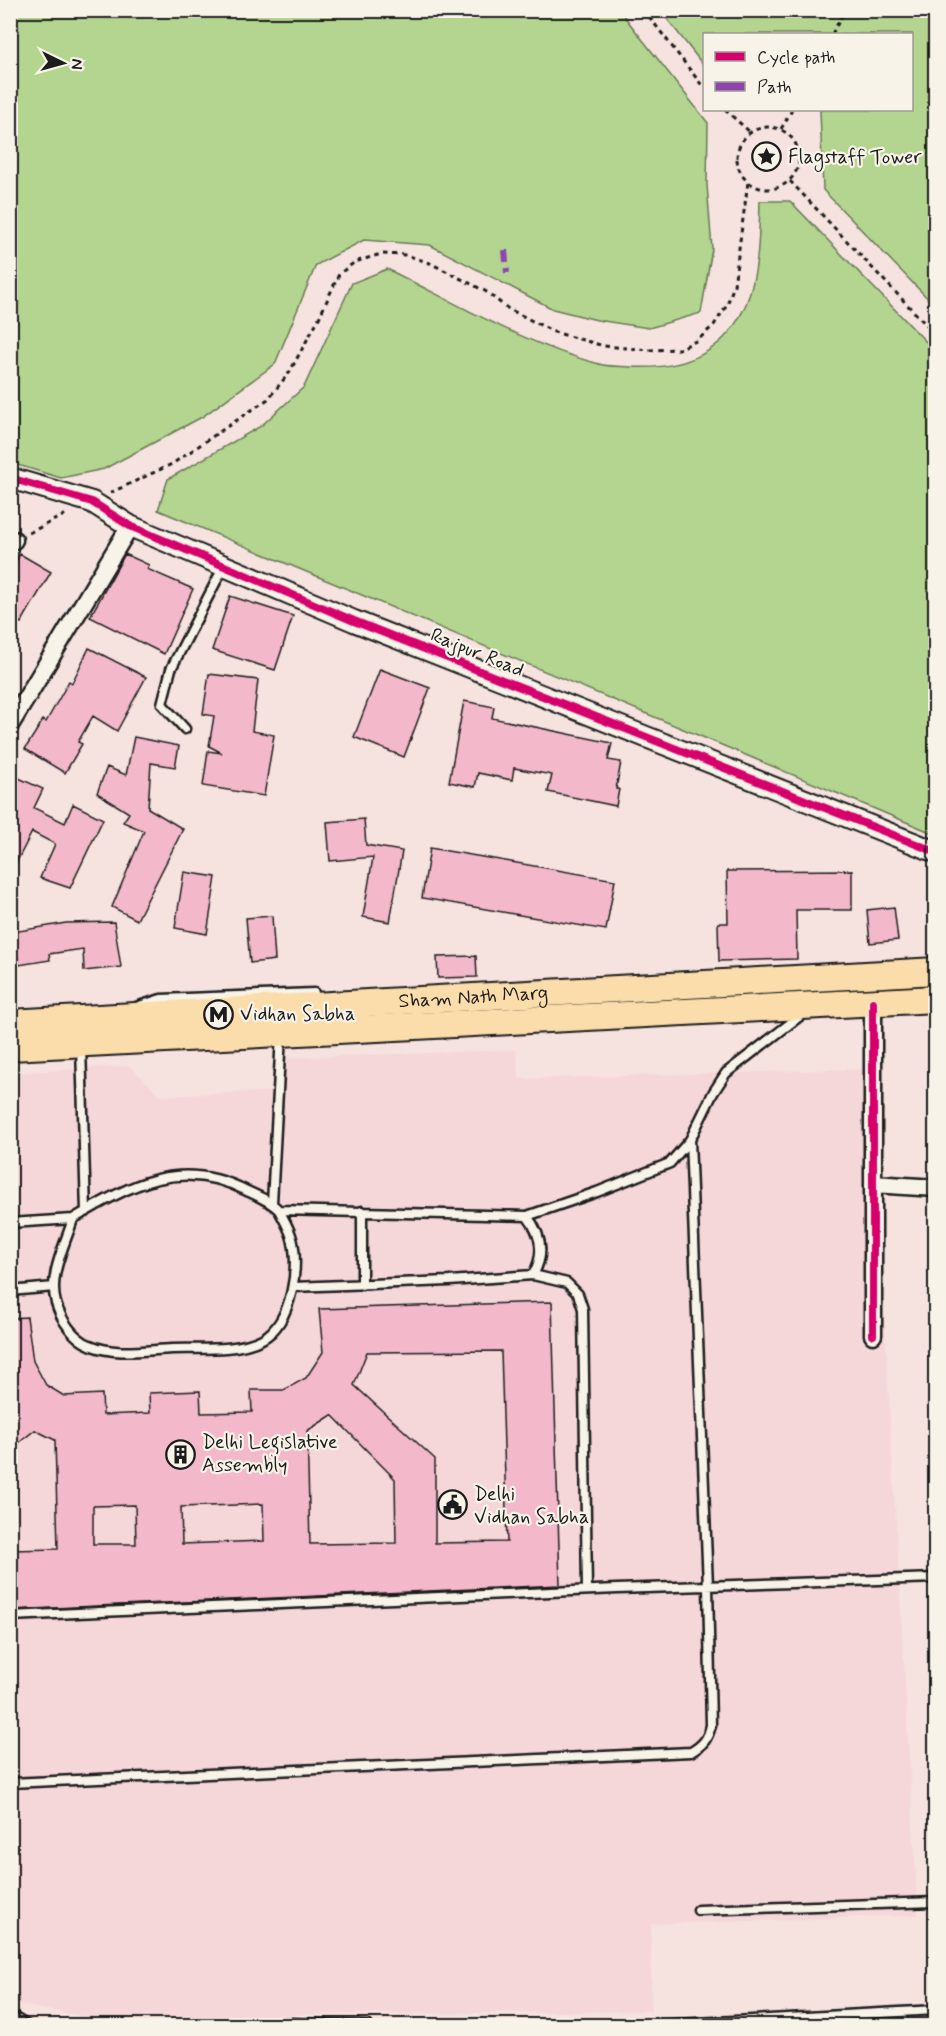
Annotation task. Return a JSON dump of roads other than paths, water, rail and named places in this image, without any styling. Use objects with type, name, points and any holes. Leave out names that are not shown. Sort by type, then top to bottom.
[{"type":"main road","name":"Sham Nath Marg","points":[[10,1023],[81,1030],[814,991],[936,971]]},
{"type":"main road","name":"Sham Nath Marg","points":[[10,1047],[81,1030],[117,1016],[280,1020],[458,997],[814,991],[873,1002],[936,999]]},
{"type":"street","name":"Rajpur Road","points":[[10,478],[92,502],[130,526],[365,626],[936,852]]},
{"type":"street","points":[[10,725],[130,526]]},
{"type":"street","points":[[873,1002],[873,1335]]},
{"type":"street","points":[[873,1184],[936,1188]]},
{"type":"lane","points":[[185,729],[162,704],[171,669],[224,566]]},
{"type":"lane","points":[[422,989],[458,997]]},
{"type":"lane","points":[[10,1223],[73,1219],[144,1181],[179,1174],[208,1177],[236,1185],[275,1207],[527,1216],[670,1163],[690,1140],[712,1093],[726,1073],[814,991]]},
{"type":"lane","points":[[117,1016],[148,1002],[162,999],[329,993]]},
{"type":"lane","points":[[73,1219],[56,1270],[54,1287],[56,1303],[66,1325],[77,1337],[89,1345],[116,1352],[221,1347],[263,1339],[278,1324],[289,1306],[293,1287],[291,1236],[275,1207],[280,1020]]},
{"type":"lane","points":[[81,1030],[86,1212]]},
{"type":"lane","points":[[10,1783],[691,1752],[709,1737],[711,1725],[708,1586],[690,1140]]},
{"type":"lane","points":[[362,1211],[362,1285]]},
{"type":"lane","points":[[527,1216],[535,1227],[541,1245],[540,1262],[533,1275]]},
{"type":"lane","points":[[293,1287],[533,1275],[567,1283],[578,1294],[583,1309],[587,1590]]},
{"type":"lane","points":[[10,1291],[54,1287]]},
{"type":"lane","points":[[10,1616],[587,1590],[936,1578]]},
{"type":"lane","points":[[698,1910],[936,1902]]},
{"type":"lane","points":[[640,2025],[936,2010]]},
{"type":"lane","points":[[10,2015],[28,2025]]},
{"type":"lane","points":[[260,2025],[368,2025]]},
{"type":"place","name":"Flagstaff Tower","points":[[767,157]]},
{"type":"place","name":"Vidhan Sabha","points":[[219,1014]]},
{"type":"place","name":"Delhi Legislative Assembly","points":[[181,1454]]},
{"type":"place","name":"Delhi Vidhan Sabha","points":[[453,1505]]}]
